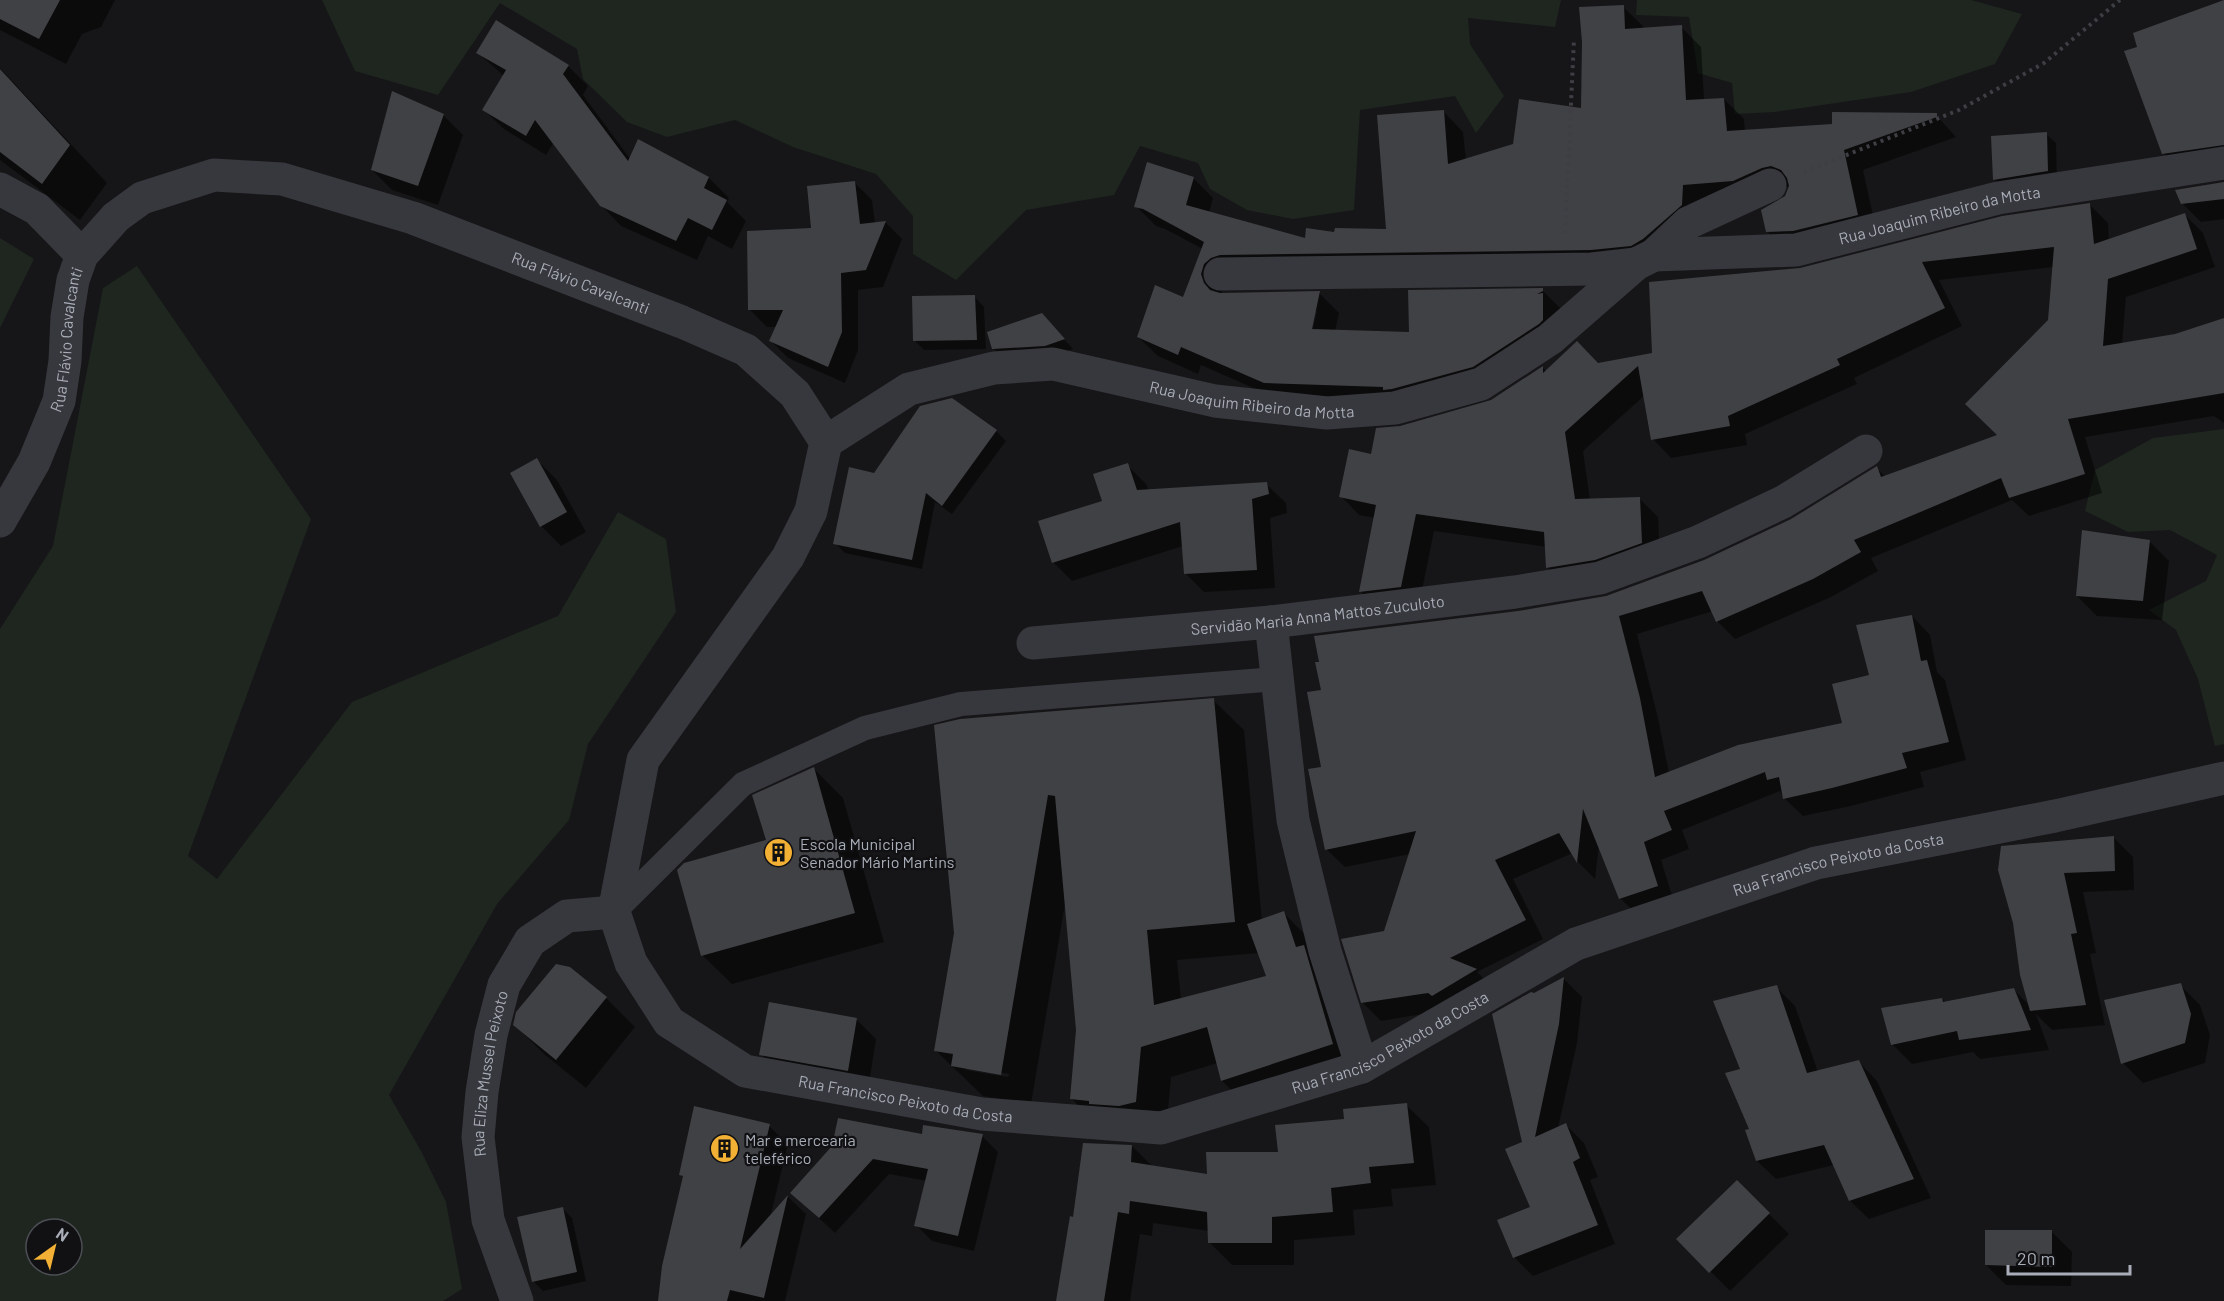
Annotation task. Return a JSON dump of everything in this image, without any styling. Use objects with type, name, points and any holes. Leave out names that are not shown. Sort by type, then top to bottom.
[{"type":"street","name":"Rua Joaquim Ribeiro da Motta","points":[[1645,259],[1796,250],[1998,198],[2224,163]]},
{"type":"street","name":"Rua Flávio Cavalcanti","points":[[0,521],[34,462],[59,401],[65,361],[67,317],[73,280],[82,255],[116,217],[142,198],[214,175],[282,179],[413,218],[671,318],[746,350],[795,394],[826,442]]},
{"type":"street","name":"Rua Joaquim Ribeiro da Motta","points":[[826,442],[909,389],[994,368],[1053,364],[1215,401],[1327,413],[1395,408],[1480,384],[1550,339],[1688,223],[1770,185]]},
{"type":"street","points":[[0,189],[37,209],[82,255]]},
{"type":"street","points":[[1220,274],[1564,270],[1592,269],[1645,259]]},
{"type":"street","points":[[614,912],[643,760],[788,557],[811,511],[826,442]]},
{"type":"street","name":"Servidão Maria Anna Mattos Zuculoto","points":[[1034,643],[1271,622],[1515,592],[1600,578],[1698,542],[1783,502],[1866,451]]},
{"type":"street","points":[[1271,622],[1293,819],[1325,951],[1362,1067]]},
{"type":"street","name":"Rua Francisco Peixoto da Costa","points":[[614,912],[631,963],[669,1022],[745,1071],[982,1114],[1161,1128],[1362,1067],[1575,944],[1805,867],[2055,816],[2224,778]]},
{"type":"street","name":"Rua Eliza Mussel Peixoto","points":[[517,1301],[488,1220],[478,1137],[491,1035],[504,985],[530,941],[567,916],[614,912]]},
{"type":"lane","points":[[614,912],[743,784],[865,728],[961,704],[1277,679]]},
{"type":"path","points":[[1770,185],[1959,110],[2044,63],[2120,0]]},
{"type":"path","points":[[1564,270],[1574,39]]},
{"type":"shaded area","points":[[322,0],[1561,0],[1555,27],[1468,18],[1470,44],[1504,96],[1476,133],[1455,96],[1360,110],[1354,210],[1293,219],[1247,210],[1210,189],[1198,163],[1140,146],[1114,195],[1026,210],[956,280],[913,254],[913,216],[876,174],[793,147],[735,120],[667,137],[627,122],[583,79],[577,49],[500,3],[438,95],[355,71]]},
{"type":"shaded area","points":[[1637,0],[1971,0],[2022,14],[1995,64],[1911,92],[1775,112],[1735,114],[1732,83],[1698,73],[1689,17],[1636,15]]},
{"type":"shaded area","points":[[0,238],[34,259],[0,328]]},
{"type":"shaded area","points":[[137,266],[311,519],[188,856],[217,879],[352,702],[558,616],[618,512],[666,539],[676,612],[588,744],[569,820],[497,904],[389,1095],[421,1151],[446,1202],[462,1289],[443,1301],[0,1301],[0,629],[53,546],[103,288]]},
{"type":"shaded area","points":[[2224,429],[2224,744],[2215,746],[2198,679],[2176,630],[2149,610],[2206,581],[2217,555],[2170,530],[2128,532],[2085,511],[2095,470],[2153,438]]},
{"type":"building","points":[[0,0],[60,0],[39,39],[0,19]]},
{"type":"building","points":[[2224,0],[2224,145],[2162,154],[2124,51],[2137,47],[2133,33]]},
{"type":"building","points":[[1624,5],[1625,29],[1682,25],[1686,100],[1724,98],[1727,131],[1832,124],[1832,112],[1937,113],[1937,117],[1844,150],[1858,215],[1793,231],[1766,232],[1761,210],[1785,196],[1789,186],[1781,170],[1771,166],[1733,181],[1683,185],[1682,205],[1643,239],[1631,246],[1591,250],[1220,255],[1204,264],[1201,274],[1204,283],[1210,290],[1220,293],[1320,291],[1312,329],[1409,332],[1408,290],[1543,288],[1543,291],[1537,294],[1543,293],[1543,320],[1473,367],[1383,390],[1383,387],[1264,383],[1181,347],[1178,355],[1137,337],[1155,285],[1183,297],[1204,242],[1143,209],[1134,207],[1147,162],[1194,177],[1186,205],[1305,238],[1306,228],[1334,232],[1335,228],[1386,229],[1377,115],[1444,110],[1448,164],[1513,144],[1519,99],[1581,108],[1582,42],[1579,7]]},
{"type":"building","points":[[496,20],[569,65],[563,74],[628,161],[638,139],[709,177],[704,188],[727,200],[712,230],[688,218],[676,241],[600,206],[535,120],[526,136],[482,110],[506,70],[476,53]]},
{"type":"building","points":[[0,69],[70,145],[42,184],[0,152]]},
{"type":"building","points":[[392,91],[444,114],[418,186],[371,170]]},
{"type":"building","points":[[2047,132],[2048,171],[1993,180],[1991,136]]},
{"type":"building","points":[[855,181],[860,224],[886,221],[866,270],[841,273],[842,332],[828,367],[769,341],[783,310],[748,310],[747,231],[811,228],[807,186]]},
{"type":"building","points":[[2224,182],[2224,199],[2181,204],[2175,190]]},
{"type":"building","points":[[2090,203],[2094,244],[2185,213],[2197,249],[2108,279],[2103,346],[2175,334],[2224,318],[2224,393],[2068,419],[2085,474],[2009,498],[2001,478],[1854,540],[1861,552],[1813,579],[1716,622],[1702,591],[1619,616],[1640,698],[1655,777],[1738,745],[1842,723],[1832,684],[1869,675],[1856,625],[1912,615],[1921,661],[1927,660],[1949,742],[1902,753],[1907,768],[1832,788],[1783,799],[1779,777],[1767,780],[1765,772],[1664,811],[1672,830],[1644,842],[1658,886],[1619,899],[1583,809],[1577,863],[1559,833],[1495,860],[1526,920],[1450,958],[1477,969],[1432,996],[1428,993],[1361,1003],[1341,939],[1384,931],[1416,831],[1325,850],[1308,769],[1321,767],[1307,692],[1321,690],[1315,662],[1319,662],[1314,636],[1518,611],[1606,596],[1704,560],[1791,519],[1877,466],[1881,477],[1997,435],[1965,404],[2048,320],[2054,247],[1922,262],[1945,308],[1837,359],[1840,365],[1728,416],[1730,426],[1651,440],[1638,366],[1565,432],[1575,499],[1640,497],[1642,543],[1595,560],[1546,568],[1544,532],[1416,514],[1401,587],[1359,592],[1376,505],[1339,497],[1349,449],[1371,454],[1376,428],[1400,426],[1491,400],[1543,366],[1543,373],[1577,341],[1598,363],[1652,353],[1649,282],[1800,268],[2002,216]]},
{"type":"building","points":[[975,295],[977,340],[913,341],[912,296]]},
{"type":"building","points":[[1042,313],[1065,339],[1045,346],[992,349],[987,332]]},
{"type":"building","points":[[952,398],[997,430],[942,506],[926,493],[912,560],[833,544],[849,467],[874,473],[920,406]]},
{"type":"building","points":[[537,458],[567,512],[540,527],[510,473]]},
{"type":"building","points":[[1128,463],[1137,490],[1267,482],[1269,494],[1252,499],[1257,570],[1184,574],[1180,522],[1052,563],[1038,521],[1102,501],[1093,474]]},
{"type":"building","points":[[2082,530],[2150,540],[2143,601],[2076,596]]},
{"type":"building","points":[[1214,698],[1235,922],[1147,930],[1154,1005],[1266,976],[1247,924],[1284,911],[1296,947],[1304,945],[1333,1044],[1221,1081],[1207,1027],[1141,1047],[1136,1102],[1119,1106],[1089,1104],[1089,1101],[1070,1099],[1076,1030],[1055,796],[1048,795],[1001,1075],[951,1066],[953,1054],[934,1051],[954,933],[934,725],[960,719]]},
{"type":"building","name":"Escola Municipal Senador Mário Martins","points":[[814,767],[855,913],[701,956],[677,870],[684,863],[766,840],[752,795]]},
{"type":"building","points":[[2114,836],[2115,871],[2064,873],[2077,933],[2071,934],[2086,1005],[2030,1011],[2020,975],[2013,923],[1998,870],[2001,846]]},
{"type":"building","points":[[556,964],[570,967],[607,997],[556,1060],[513,1025],[516,1012]]},
{"type":"building","points":[[1564,977],[1559,1024],[1535,1137],[1566,1123],[1580,1158],[1573,1162],[1598,1225],[1513,1258],[1497,1220],[1530,1207],[1505,1149],[1522,1142],[1492,1014]]},
{"type":"building","points":[[2181,983],[2191,1014],[2185,1043],[2121,1064],[2104,1000]]},
{"type":"building","points":[[1777,985],[1807,1073],[1859,1060],[1914,1179],[1849,1201],[1824,1145],[1756,1161],[1745,1130],[1749,1129],[1725,1073],[1740,1069],[1713,1001]]},
{"type":"building","points":[[2014,988],[2031,1030],[1959,1040],[1957,1031],[1891,1045],[1881,1008],[1942,998],[1943,1002]]},
{"type":"building","points":[[769,1002],[857,1018],[848,1071],[759,1055]]},
{"type":"building","points":[[1407,1103],[1414,1163],[1369,1167],[1371,1183],[1331,1188],[1333,1212],[1272,1217],[1272,1243],[1208,1243],[1207,1212],[1130,1201],[1129,1214],[1118,1212],[1104,1301],[1056,1301],[1070,1216],[1073,1217],[1083,1143],[1132,1145],[1131,1162],[1207,1174],[1206,1152],[1278,1152],[1275,1125],[1344,1119],[1343,1109]]},
{"type":"building","points":[[694,1106],[770,1124],[740,1249],[788,1195],[764,1298],[730,1290],[727,1301],[658,1301],[662,1266],[683,1176],[679,1175]]},
{"type":"building","points":[[838,1118],[922,1134],[923,1125],[983,1134],[958,1236],[914,1226],[928,1169],[873,1159],[819,1218],[790,1193],[832,1146]]},
{"type":"building","points":[[1737,1180],[1770,1213],[1709,1273],[1676,1239]]},
{"type":"building","points":[[563,1207],[577,1272],[532,1282],[517,1217]]},
{"type":"building","points":[[1985,1230],[2052,1230],[2052,1267],[1985,1265]]},
{"type":"place","name":"Escola Municipal Senador Mário Martins","points":[[779,853]]},
{"type":"place","name":"Mar e mercearia teleférico","points":[[724,1149]]}]
